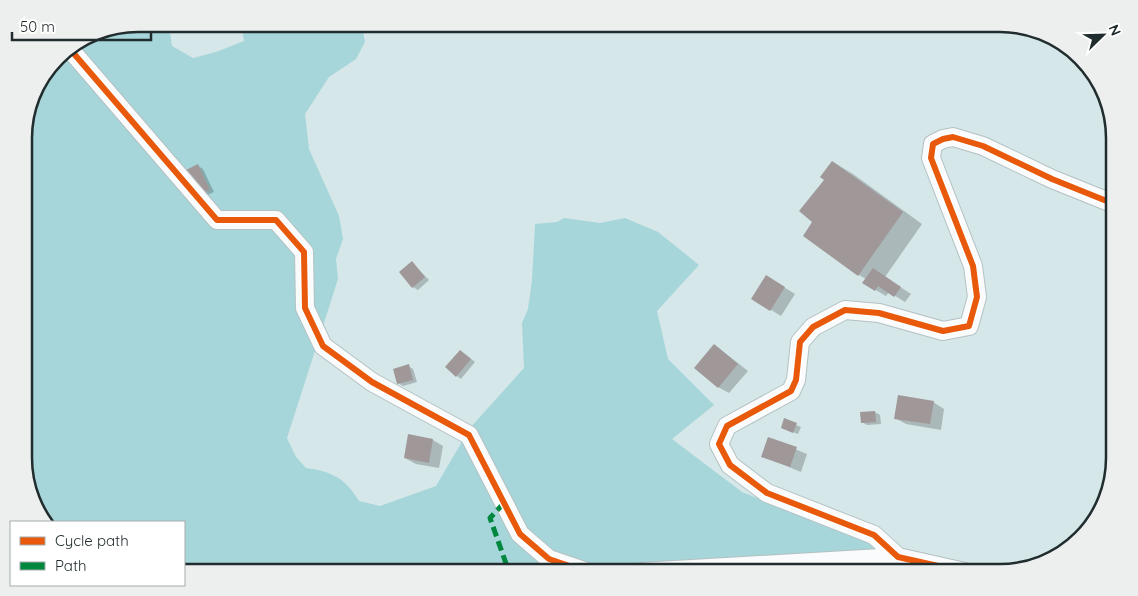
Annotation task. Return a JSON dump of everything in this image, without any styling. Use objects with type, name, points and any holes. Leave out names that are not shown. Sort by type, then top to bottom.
[{"type":"street","points":[[75,54],[217,220],[276,220],[304,252],[304,308],[323,346],[372,382],[469,435],[520,534],[549,559],[562,564]]},
{"type":"street","points":[[898,557],[874,535],[767,493],[737,471],[730,465],[719,444],[727,426],[790,391],[796,380],[800,342],[813,327],[845,310],[879,313],[943,331],[969,326],[977,297],[972,266],[931,158],[933,144],[942,139],[953,137],[983,146],[1052,179],[1106,201]]},
{"type":"street","points":[[791,563],[898,557],[925,563]]},
{"type":"shaded area","points":[[170,32],[172,46],[193,58],[216,52],[244,41],[242,32],[363,32],[365,42],[356,59],[329,77],[305,114],[309,149],[339,216],[343,239],[336,259],[338,279],[287,438],[296,457],[306,468],[337,477],[349,487],[359,501],[380,506],[436,486],[470,428],[524,368],[522,323],[528,309],[532,280],[535,224],[557,222],[564,218],[600,223],[625,218],[658,232],[699,265],[657,311],[668,359],[714,405],[672,439],[742,492],[877,545],[883,563],[185,564],[185,521],[53,521],[36,485],[32,457],[33,132],[38,105],[50,80],[80,50],[105,38],[125,33]]},
{"type":"building","points":[[832,161],[903,212],[858,276],[803,236],[812,222],[799,211],[824,180],[820,177]]},
{"type":"building","points":[[198,164],[210,190],[197,195],[186,170]]},
{"type":"building","points":[[412,261],[425,277],[412,288],[399,272]]},
{"type":"building","points":[[873,268],[901,287],[894,297],[878,286],[875,291],[862,283]]},
{"type":"building","points":[[766,275],[785,287],[770,311],[751,299]]},
{"type":"building","points":[[714,344],[738,364],[718,388],[694,368]]},
{"type":"building","points":[[460,350],[471,359],[456,377],[445,367]]},
{"type":"building","points":[[409,364],[413,380],[397,384],[393,369]]},
{"type":"building","points":[[898,395],[934,401],[930,424],[894,419]]},
{"type":"building","points":[[875,411],[876,422],[861,423],[860,412]]},
{"type":"building","points":[[784,418],[797,423],[793,433],[781,428]]},
{"type":"building","points":[[408,434],[433,439],[429,463],[404,458]]},
{"type":"building","points":[[768,437],[797,447],[790,467],[761,457]]},
{"type":"marked path","points":[[504,503],[490,518],[506,564]]},
{"type":"cycle path","points":[[75,54],[217,220],[276,220],[304,252],[305,308],[323,346],[372,382],[469,435],[520,534],[549,559],[562,564]]},
{"type":"cycle path","points":[[925,563],[898,557],[874,535],[767,493],[730,465],[719,444],[727,426],[791,391],[796,380],[800,342],[813,327],[845,310],[879,313],[943,331],[969,326],[977,297],[973,266],[931,158],[933,144],[953,137],[983,146],[1052,179],[1106,201]]}]
